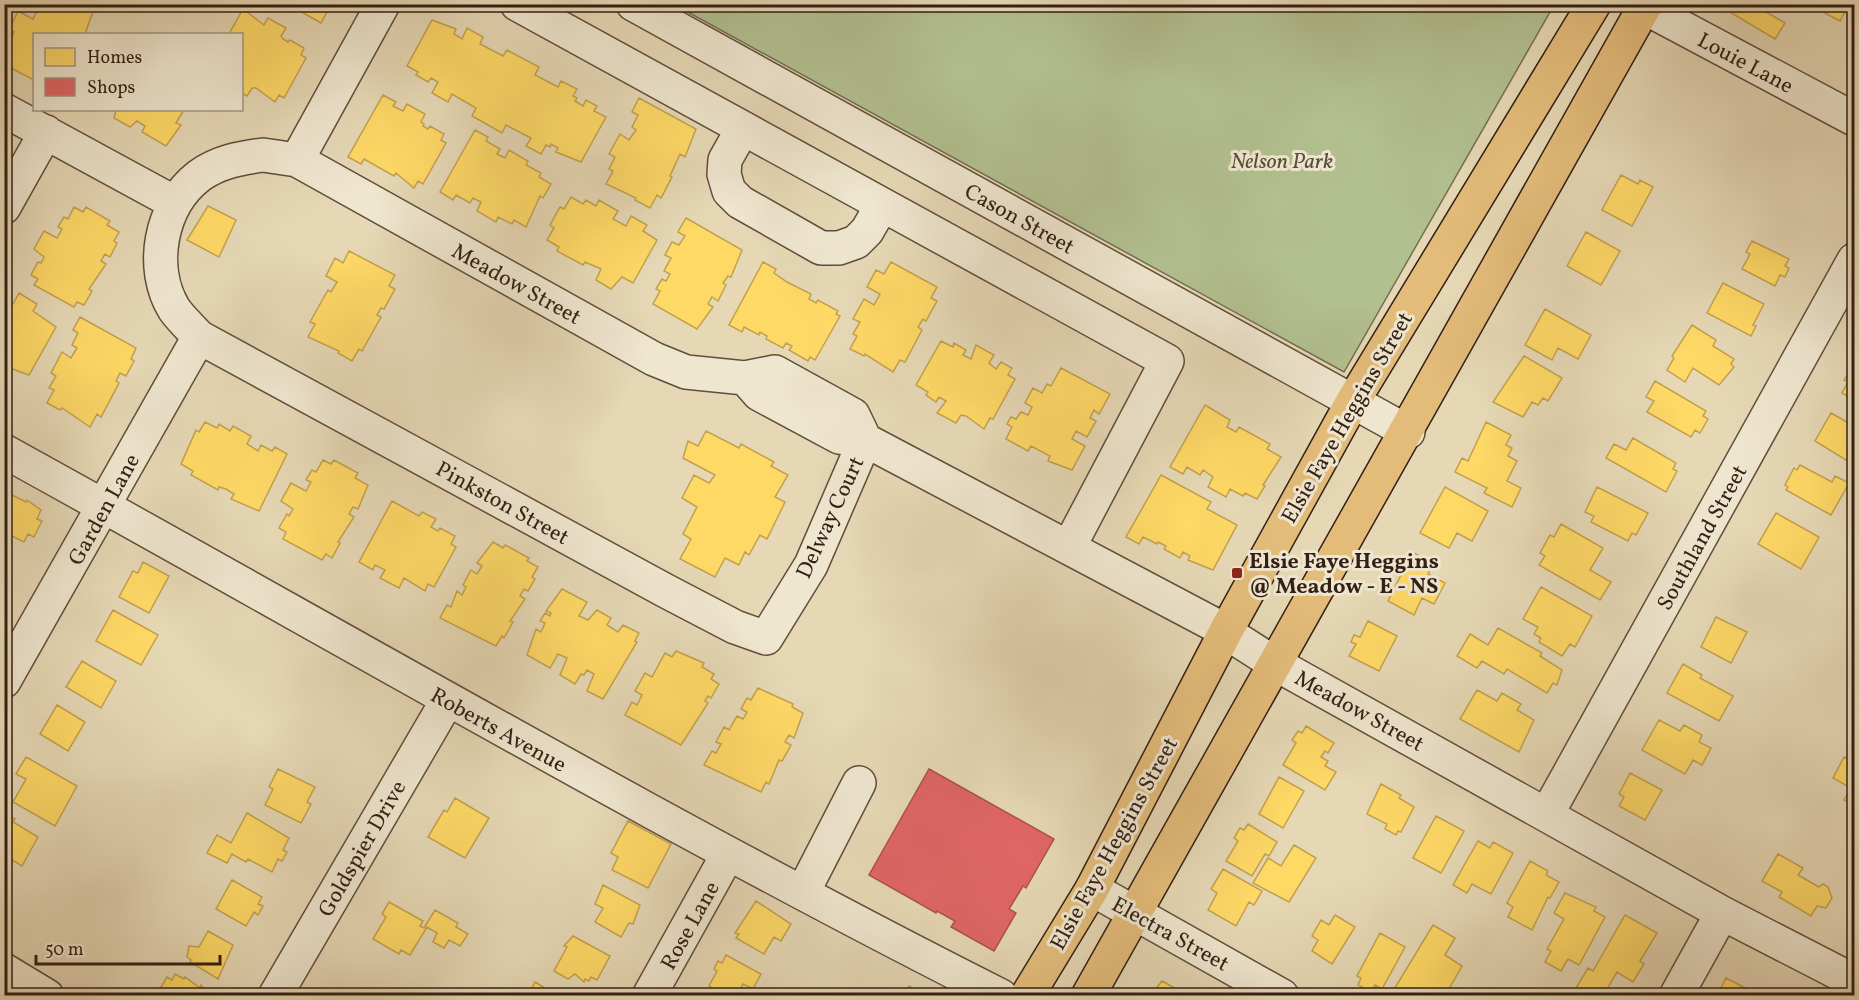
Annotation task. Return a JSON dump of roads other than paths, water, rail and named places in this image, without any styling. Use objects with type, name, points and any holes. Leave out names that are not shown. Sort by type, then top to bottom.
[{"type":"main road","name":"Elsie Faye Heggins Street","points":[[1027,996],[1092,889],[1226,631],[1353,401],[1594,4]]},
{"type":"main road","points":[[1088,996],[1274,663],[1408,432],[1642,6]]},
{"type":"street","points":[[199,337],[174,309],[161,274],[161,237],[175,203],[198,177],[229,160],[263,155],[297,160],[383,4]]},
{"type":"street","points":[[517,4],[1167,361],[1069,547]]},
{"type":"street","name":"Cason Street","points":[[633,4],[1408,432]]},
{"type":"street","name":"Louie Lane","points":[[1642,6],[1854,119]]},
{"type":"street","points":[[4,110],[175,203]]},
{"type":"street","points":[[743,128],[725,160],[724,174],[729,191],[740,202],[821,248],[839,248],[856,242],[867,231],[882,205]]},
{"type":"street","points":[[4,207],[46,132]]},
{"type":"street","name":"Meadow Street","points":[[297,160],[654,359],[686,372],[745,378],[759,394],[839,437],[865,440],[1069,547],[1226,631],[1274,663],[1722,913],[1854,981]]},
{"type":"street","name":"Southland Street","points":[[1547,814],[1854,260]]},
{"type":"street","name":"Garden Lane","points":[[4,681],[105,507],[199,337]]},
{"type":"street","name":"Pinkston Street","points":[[199,337],[735,627],[766,638],[793,595]]},
{"type":"street","name":"Delway Court","points":[[793,595],[811,565],[865,440]]},
{"type":"street","name":"Roberts Avenue","points":[[4,451],[447,701],[728,854],[1001,996]]},
{"type":"street","name":"Goldspier Drive","points":[[275,996],[447,701]]},
{"type":"street","points":[[803,892],[859,783]]},
{"type":"street","name":"Rose Lane","points":[[649,996],[728,854]]},
{"type":"street","name":"Electra Street","points":[[1092,889],[1282,996]]},
{"type":"street","points":[[1676,996],[1722,913]]},
{"type":"street","points":[[4,970],[47,996]]},
{"type":"place","name":"Elsie Faye Heggins @ Meadow - E - NS","points":[[1237,573]]},
{"type":"park label","name":"Nelson Park","points":[[1282,160]]}]
